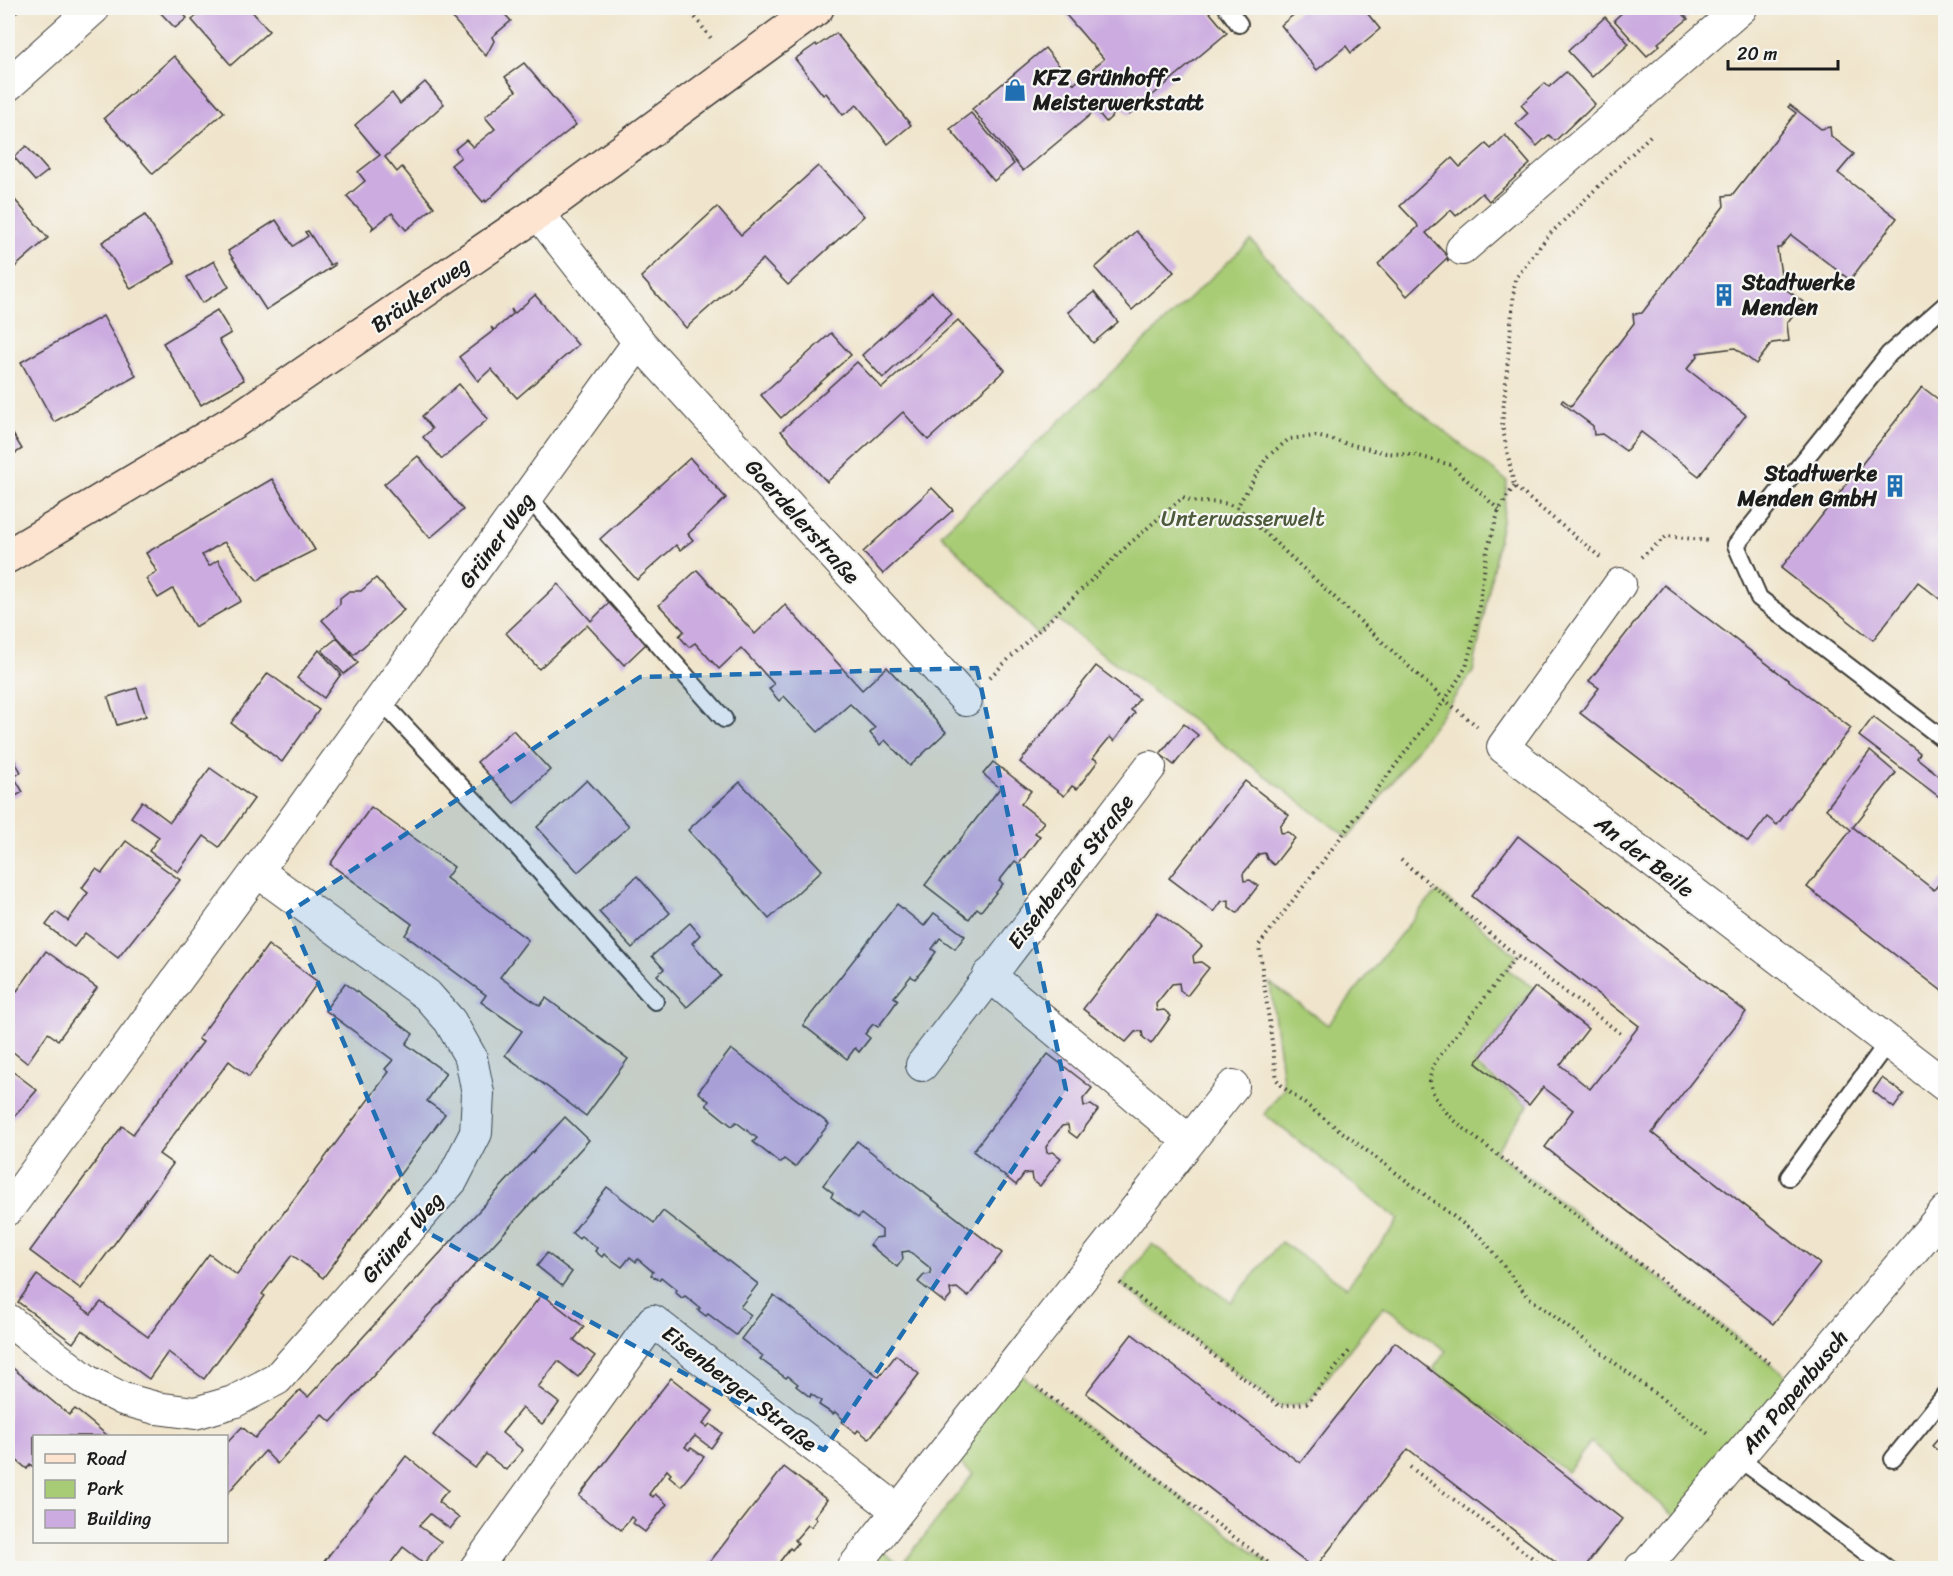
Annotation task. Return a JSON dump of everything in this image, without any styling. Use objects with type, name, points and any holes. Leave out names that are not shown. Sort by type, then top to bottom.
[{"type":"main road","name":"Bräukerweg","points":[[8,556],[235,421],[538,213],[817,8]]},
{"type":"street","points":[[8,85],[94,8]]},
{"type":"street","points":[[1462,249],[1741,8]]},
{"type":"street","points":[[538,213],[639,342]]},
{"type":"street","name":"Grüner Weg","points":[[8,1209],[639,342]]},
{"type":"street","name":"Goerdelerstraße","points":[[639,342],[966,700]]},
{"type":"street","points":[[1503,747],[1620,584]]},
{"type":"street","name":"An der Beile","points":[[1503,747],[1946,1086]]},
{"type":"street","name":"Eisenberger Straße","points":[[922,1065],[1150,767]]},
{"type":"street","name":"Grüner Weg","points":[[8,1320],[87,1381],[123,1400],[156,1408],[195,1413],[232,1402],[277,1379],[452,1180],[476,1133],[478,1093],[471,1058],[450,1021],[427,995],[256,871]]},
{"type":"street","points":[[989,975],[1189,1141]]},
{"type":"street","points":[[853,1569],[897,1510],[1233,1086]]},
{"type":"street","name":"Am Papenbusch","points":[[1641,1569],[1646,1566],[1946,1211]]},
{"type":"street","name":"Eisenberger Straße","points":[[476,1569],[652,1321],[897,1510]]},
{"type":"lane","points":[[1227,8],[1239,24]]},
{"type":"lane","points":[[1946,304],[1890,354],[1736,544],[1759,598],[1946,741]]},
{"type":"lane","points":[[527,496],[724,719]]},
{"type":"lane","points":[[380,700],[515,844],[655,1001]]},
{"type":"lane","points":[[1789,1177],[1888,1042]]},
{"type":"lane","points":[[1893,1459],[1946,1394]]},
{"type":"lane","points":[[1737,1456],[1887,1569]]},
{"type":"path","points":[[1657,130],[1548,236],[1515,279],[1502,425],[1514,486],[1598,554],[1620,584],[1639,559],[1667,536],[1736,544]]},
{"type":"path","points":[[1237,507],[1267,457],[1289,439],[1316,436],[1386,453],[1415,455],[1451,465],[1499,510]]},
{"type":"path","points":[[1514,486],[1499,510],[1487,551],[1476,628],[1466,667],[1445,700],[1258,945],[1276,1080],[1482,1238],[1527,1296],[1737,1456]]},
{"type":"path","points":[[966,700],[1128,545],[1183,497],[1192,502],[1222,503],[1237,507],[1445,700],[1503,747]]},
{"type":"path","points":[[1401,860],[1517,956],[1620,1033]]},
{"type":"path","points":[[1517,956],[1435,1062],[1430,1080],[1435,1099],[1449,1115],[1494,1152],[1798,1385]]},
{"type":"path","points":[[1093,1261],[1280,1406],[1307,1403],[1351,1349]]},
{"type":"path","points":[[1011,1366],[1069,1413],[1275,1569]]},
{"type":"path","points":[[1410,1467],[1546,1569]]},
{"type":"highlighted area","points":[[977,668],[1066,1090],[824,1450],[425,1231],[288,913],[640,677]]},
{"type":"green space","name":"Unterwasserwelt","points":[[1251,240],[1383,383],[1507,481],[1504,511],[1473,672],[1364,820],[1348,838],[1055,618],[1038,635],[941,534]]},
{"type":"green space","points":[[1438,892],[1517,956],[1507,969],[1534,988],[1474,1064],[1528,1106],[1495,1152],[1798,1385],[1682,1523],[1591,1442],[1567,1472],[1433,1369],[1446,1351],[1384,1306],[1307,1403],[1279,1406],[1121,1284],[1152,1244],[1231,1302],[1281,1242],[1347,1287],[1399,1220],[1264,1114],[1284,1088],[1270,983],[1328,1025],[1424,905]]},
{"type":"green space","points":[[1011,1366],[1069,1413],[1275,1568],[853,1568],[872,1543],[901,1566],[973,1474],[944,1451]]},
{"type":"building","points":[[8,8],[21,8],[8,20]]},
{"type":"building","points":[[156,8],[178,8],[187,18],[175,28]]},
{"type":"building","points":[[205,8],[249,8],[269,31],[231,65],[192,20]]},
{"type":"building","points":[[450,8],[499,8],[511,21],[492,37],[494,41],[486,56],[453,19]]},
{"type":"building","points":[[1060,8],[1206,8],[1227,33],[1129,115],[1122,107],[1106,122],[1096,110],[1023,171],[972,109],[1045,48],[1074,84],[1104,59]]},
{"type":"building","points":[[1302,8],[1363,8],[1380,29],[1351,53],[1346,46],[1317,70],[1281,25]]},
{"type":"building","points":[[1627,8],[1677,8],[1688,19],[1658,43],[1660,45],[1647,56],[1614,20]]},
{"type":"building","points":[[1605,17],[1629,44],[1592,77],[1568,51]]},
{"type":"building","points":[[836,33],[911,125],[888,144],[857,105],[843,115],[826,93],[823,95],[795,59]]},
{"type":"building","points":[[174,56],[224,112],[153,174],[104,118]]},
{"type":"building","points":[[524,63],[576,125],[518,171],[486,202],[485,200],[483,202],[451,165],[461,157],[455,149],[466,140],[473,147],[495,129],[485,117],[516,91],[505,77]]},
{"type":"building","points":[[1566,72],[1595,104],[1555,141],[1549,135],[1537,146],[1516,124],[1528,113],[1521,105],[1545,83],[1549,87]]},
{"type":"building","points":[[425,82],[444,104],[385,157],[397,172],[402,167],[434,207],[406,230],[392,213],[372,229],[373,226],[347,196],[365,181],[358,172],[380,155],[355,125],[392,93],[400,104]]},
{"type":"building","name":"Stadtwerke Menden","points":[[1790,105],[1821,129],[1830,127],[1831,136],[1854,154],[1838,173],[1897,218],[1850,280],[1791,235],[1780,248],[1777,248],[1783,287],[1803,302],[1787,323],[1789,341],[1772,343],[1756,364],[1735,348],[1697,353],[1698,356],[1687,369],[1746,415],[1699,476],[1641,432],[1626,451],[1602,434],[1594,435],[1593,426],[1561,402],[1563,400],[1571,406],[1634,323],[1633,314],[1642,313],[1724,206],[1723,196],[1732,195],[1796,113],[1788,107]]},
{"type":"building","points":[[971,113],[1014,164],[994,181],[950,129]]},
{"type":"building","points":[[1505,135],[1530,164],[1489,201],[1482,193],[1456,216],[1451,210],[1426,233],[1450,259],[1448,261],[1447,258],[1407,296],[1378,264],[1418,227],[1400,206],[1452,158],[1460,167],[1486,144],[1491,149]]},
{"type":"building","points":[[26,146],[48,171],[35,181],[14,157]]},
{"type":"building","points":[[818,166],[864,216],[788,285],[763,259],[686,328],[641,277],[717,207],[741,235]]},
{"type":"building","points":[[8,192],[48,238],[8,273]]},
{"type":"building","points":[[145,215],[175,263],[131,289],[102,242]]},
{"type":"building","points":[[276,220],[293,246],[308,236],[305,232],[308,231],[330,265],[334,263],[335,265],[266,310],[228,251]]},
{"type":"building","points":[[1136,231],[1174,272],[1132,310],[1095,268]]},
{"type":"building","points":[[214,261],[229,287],[202,303],[187,277]]},
{"type":"building","points":[[932,292],[952,314],[883,378],[862,355]]},
{"type":"building","points":[[1094,292],[1118,322],[1093,343],[1068,312]]},
{"type":"building","points":[[535,295],[578,345],[517,398],[491,369],[478,381],[459,357],[493,331],[491,327],[494,330],[513,314],[511,309],[515,313]]},
{"type":"building","points":[[217,310],[231,333],[219,340],[244,380],[201,405],[163,343]]},
{"type":"building","points":[[103,316],[136,376],[54,422],[21,362]]},
{"type":"building","points":[[958,320],[1005,370],[928,440],[903,412],[827,482],[781,431],[857,362],[882,388]]},
{"type":"building","points":[[831,333],[851,355],[781,418],[761,395]]},
{"type":"building","points":[[459,384],[488,419],[442,459],[423,437],[432,429],[422,416]]},
{"type":"building","name":"Stadtwerke Menden GmbH","points":[[1922,387],[1946,405],[1946,604],[1918,582],[1873,640],[1781,568]]},
{"type":"building","points":[[8,426],[22,449],[8,458]]},
{"type":"building","points":[[418,456],[463,510],[430,538],[384,484]]},
{"type":"building","points":[[690,458],[726,498],[688,534],[693,540],[680,550],[676,545],[637,580],[600,539]]},
{"type":"building","points":[[272,479],[315,550],[265,575],[258,581],[224,542],[202,555],[209,566],[218,560],[241,601],[195,627],[173,589],[158,598],[146,579],[157,572],[146,553]]},
{"type":"building","points":[[932,488],[953,510],[883,574],[863,552]]},
{"type":"building","points":[[697,570],[755,634],[785,605],[862,690],[887,667],[946,732],[910,766],[885,740],[880,745],[870,733],[875,728],[850,704],[818,732],[784,696],[779,701],[769,689],[774,684],[741,648],[719,669],[695,643],[689,647],[679,636],[684,631],[659,605]]},
{"type":"building","points":[[376,578],[404,610],[354,655],[322,620],[340,604],[340,598],[349,591],[361,591]]},
{"type":"building","points":[[558,584],[591,621],[609,603],[647,643],[624,665],[587,625],[539,669],[506,633]]},
{"type":"building","points":[[1664,585],[1851,728],[1777,825],[1767,817],[1748,842],[1580,713],[1599,688],[1589,681]]},
{"type":"building","points":[[337,638],[358,663],[344,674],[322,650]]},
{"type":"building","points":[[319,650],[341,674],[324,698],[297,678]]},
{"type":"building","points":[[1096,666],[1139,699],[1131,710],[1135,713],[1114,741],[1110,737],[1093,758],[1098,761],[1077,789],[1072,786],[1064,796],[1020,762]]},
{"type":"building","points":[[268,673],[319,710],[282,762],[231,723]]},
{"type":"building","points":[[137,688],[146,716],[117,725],[108,697]]},
{"type":"building","points":[[1873,717],[1920,753],[1917,758],[1946,781],[1946,794],[1942,799],[1859,736]]},
{"type":"building","points":[[1184,724],[1198,735],[1174,765],[1160,754]]},
{"type":"building","points":[[513,730],[550,770],[514,803],[477,762]]},
{"type":"building","points":[[1870,751],[1896,773],[1853,827],[1934,890],[1946,875],[1946,994],[1807,887],[1851,830],[1826,809]]},
{"type":"building","points":[[11,755],[21,772],[14,777],[23,792],[8,800],[8,758]]},
{"type":"building","points":[[993,762],[1031,791],[1021,804],[1044,822],[1035,833],[1040,836],[1019,864],[1015,861],[999,881],[1003,884],[981,911],[977,908],[969,919],[925,885],[1000,788],[983,774]]},
{"type":"building","points":[[210,768],[254,799],[219,847],[204,836],[178,872],[149,851],[159,837],[131,817],[142,801],[170,822]]},
{"type":"building","points":[[587,780],[629,826],[578,872],[537,827]]},
{"type":"building","points":[[1245,781],[1289,815],[1280,826],[1281,833],[1288,832],[1295,838],[1274,865],[1267,859],[1265,853],[1259,854],[1243,874],[1244,881],[1250,880],[1258,886],[1237,913],[1229,907],[1229,900],[1222,901],[1214,912],[1169,878]]},
{"type":"building","points":[[740,782],[822,870],[769,919],[688,830]]},
{"type":"building","points":[[371,807],[454,867],[446,878],[528,940],[500,977],[540,1006],[546,998],[628,1059],[586,1116],[505,1055],[522,1031],[481,1002],[486,995],[405,935],[412,924],[330,864]]},
{"type":"building","points":[[1518,836],[1746,1012],[1652,1133],[1820,1264],[1773,1324],[1545,1147],[1573,1110],[1543,1087],[1529,1105],[1476,1063],[1535,987],[1588,1029],[1560,1065],[1590,1089],[1639,1026],[1472,896]]},
{"type":"building","points":[[126,841],[180,880],[118,958],[85,933],[74,947],[46,925],[56,912],[68,921],[88,893],[82,888],[96,869],[102,873]]},
{"type":"building","points":[[637,876],[670,913],[632,948],[599,912]]},
{"type":"building","points":[[897,904],[924,926],[934,913],[965,936],[955,949],[940,938],[932,949],[936,952],[926,966],[915,979],[911,976],[894,997],[898,1000],[878,1027],[873,1024],[865,1034],[870,1038],[859,1052],[855,1048],[847,1059],[803,1025]]},
{"type":"building","points":[[1158,912],[1202,946],[1193,956],[1194,963],[1201,962],[1209,968],[1187,996],[1180,990],[1179,983],[1172,984],[1156,1004],[1157,1011],[1164,1010],[1171,1016],[1151,1044],[1143,1037],[1142,1031],[1135,1032],[1126,1042],[1083,1009]]},
{"type":"building","points":[[690,923],[700,935],[692,943],[721,976],[687,1007],[657,975],[664,969],[652,956]]},
{"type":"building","points":[[268,945],[318,982],[249,1077],[229,1061],[159,1154],[173,1164],[81,1289],[30,1251],[122,1126],[133,1134],[203,1042],[198,1039]]},
{"type":"building","points":[[46,951],[97,988],[58,1040],[48,1033],[27,1063],[8,1048],[8,984],[17,991]]},
{"type":"building","points":[[345,983],[413,1034],[406,1044],[446,1073],[427,1101],[445,1114],[323,1278],[292,1255],[262,1294],[265,1296],[204,1379],[168,1352],[149,1379],[82,1330],[73,1343],[18,1302],[37,1275],[91,1314],[101,1302],[148,1337],[209,1254],[237,1275],[389,1072],[385,1069],[393,1060],[325,1010]]},
{"type":"building","points":[[731,1049],[829,1124],[795,1167],[784,1159],[780,1163],[753,1142],[757,1138],[736,1122],[732,1126],[706,1105],[709,1101],[698,1092]]},
{"type":"building","points":[[1048,1054],[1092,1088],[1083,1099],[1084,1106],[1091,1105],[1098,1110],[1077,1138],[1069,1132],[1068,1125],[1062,1126],[1054,1136],[1046,1147],[1047,1153],[1053,1152],[1061,1158],[1040,1186],[1032,1180],[1031,1173],[1024,1174],[1016,1185],[973,1151]]},
{"type":"building","points":[[12,1071],[37,1090],[8,1124],[8,1077]]},
{"type":"building","points":[[1882,1078],[1904,1094],[1894,1108],[1873,1091]]},
{"type":"building","points":[[565,1117],[589,1140],[331,1422],[322,1414],[277,1464],[265,1451],[228,1493],[228,1442],[242,1427],[255,1438],[300,1390],[308,1397]]},
{"type":"building","points":[[857,1141],[1002,1253],[968,1297],[957,1288],[950,1289],[951,1296],[945,1303],[918,1282],[924,1275],[931,1274],[930,1268],[909,1251],[902,1252],[903,1259],[897,1267],[870,1245],[875,1238],[882,1237],[882,1230],[861,1214],[858,1218],[831,1197],[833,1193],[823,1185]]},
{"type":"building","points":[[607,1187],[654,1223],[663,1211],[758,1284],[740,1307],[751,1315],[736,1335],[708,1314],[706,1316],[698,1310],[700,1308],[685,1296],[682,1298],[675,1292],[677,1290],[661,1277],[659,1280],[651,1275],[653,1272],[638,1259],[636,1262],[630,1257],[622,1267],[604,1254],[602,1257],[595,1251],[597,1248],[581,1236],[579,1239],[572,1233]]},
{"type":"building","points":[[547,1253],[572,1272],[562,1286],[537,1266]]},
{"type":"building","points":[[542,1294],[584,1327],[574,1340],[595,1356],[578,1377],[558,1361],[538,1387],[559,1403],[551,1414],[542,1424],[522,1408],[502,1433],[523,1450],[506,1470],[486,1454],[475,1468],[433,1435]]},
{"type":"building","points":[[774,1295],[879,1377],[896,1355],[919,1374],[869,1439],[858,1430],[856,1433],[842,1422],[844,1420],[835,1412],[833,1414],[819,1405],[821,1401],[811,1394],[810,1397],[788,1376],[786,1378],[760,1359],[763,1356],[741,1339]]},
{"type":"building","points":[[1132,1334],[1300,1463],[1395,1342],[1622,1519],[1584,1568],[1563,1568],[1408,1449],[1313,1568],[1086,1393]]},
{"type":"building","points":[[8,1364],[69,1415],[75,1409],[107,1435],[33,1435],[33,1467],[30,1464],[27,1469],[8,1453]]},
{"type":"building","points":[[671,1378],[713,1411],[703,1424],[707,1427],[710,1424],[722,1433],[711,1448],[695,1436],[685,1447],[689,1450],[691,1448],[704,1457],[681,1486],[669,1476],[671,1474],[667,1470],[649,1494],[653,1497],[655,1494],[667,1504],[645,1532],[633,1523],[635,1520],[631,1517],[621,1530],[579,1496]]},
{"type":"building","points":[[1946,1430],[1946,1457],[1932,1446]]},
{"type":"building","points":[[406,1456],[448,1490],[438,1502],[459,1518],[450,1529],[430,1514],[419,1526],[441,1542],[424,1563],[403,1547],[387,1568],[319,1568]]},
{"type":"building","points":[[784,1467],[827,1500],[814,1517],[817,1519],[811,1527],[808,1525],[795,1540],[798,1543],[792,1550],[790,1548],[778,1564],[780,1566],[778,1568],[705,1568]]},
{"type":"place","name":"KFZ Grünhoff - Meisterwerkstatt","points":[[1015,90]]},
{"type":"place","name":"Stadtwerke Menden","points":[[1724,295]]},
{"type":"place","name":"Stadtwerke Menden GmbH","points":[[1895,486]]}]
